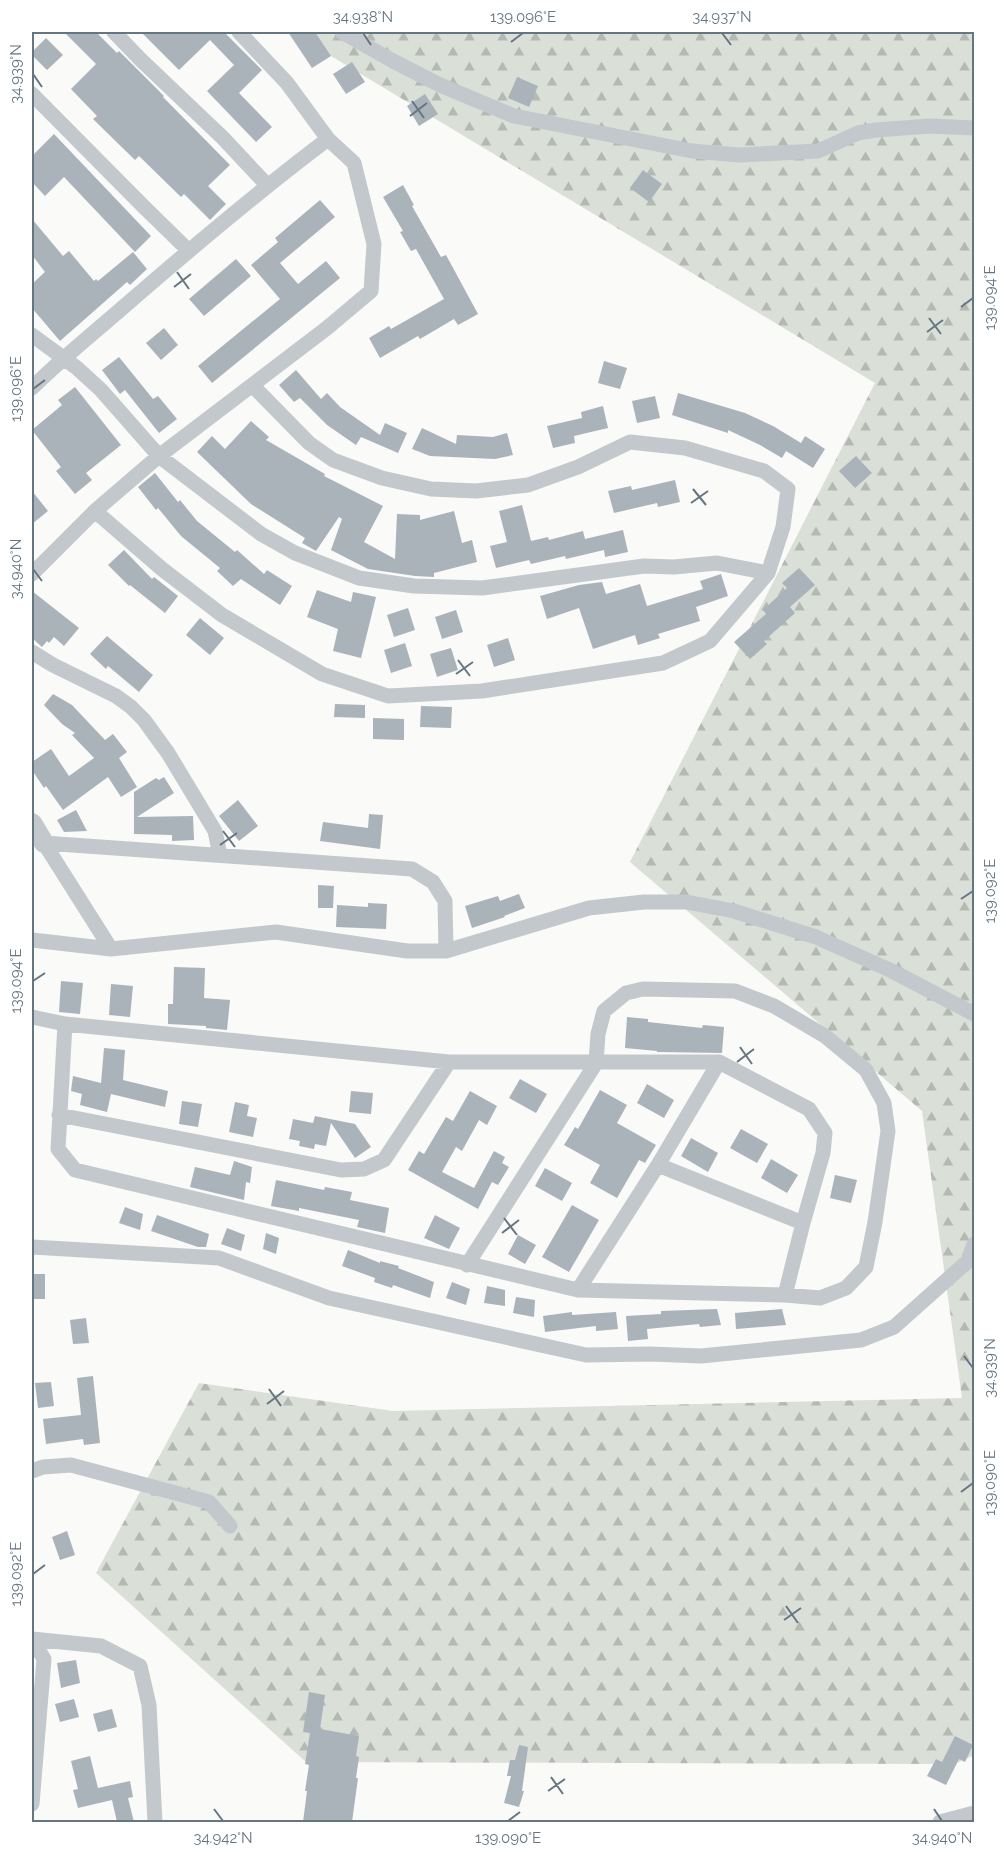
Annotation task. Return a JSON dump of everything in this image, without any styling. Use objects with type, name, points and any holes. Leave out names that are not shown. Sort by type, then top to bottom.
[{"type":"street","points":[[114,32],[223,138],[267,185]]},
{"type":"street","points":[[32,574],[95,511],[159,456],[253,386],[371,291],[374,244],[354,163],[328,139],[287,83],[239,32]]},
{"type":"street","points":[[342,32],[440,85],[514,116],[692,151],[740,155],[818,151],[858,133],[876,130],[930,126],[975,128]]},
{"type":"street","points":[[32,94],[188,250]]},
{"type":"street","points":[[32,388],[62,358],[92,335],[188,250],[267,185],[328,139]]},
{"type":"street","points":[[32,335],[77,368],[101,390],[159,456],[261,534],[295,554],[359,578],[414,586],[482,588],[644,566],[674,567],[717,563],[768,573]]},
{"type":"street","points":[[95,511],[162,569],[222,615],[322,674],[388,696],[482,691],[663,663],[710,641],[768,573],[783,527],[788,489],[764,471],[685,448],[630,442],[578,467],[528,485],[476,491],[431,489],[382,478],[333,460],[309,443],[253,386]]},
{"type":"street","points":[[32,652],[116,696],[144,720],[168,753],[215,831],[220,855]]},
{"type":"street","points":[[32,823],[111,949]]},
{"type":"street","points":[[44,843],[412,869],[433,882],[445,901],[446,951]]},
{"type":"street","points":[[32,940],[111,949],[276,932],[408,951],[446,951],[589,908],[644,902],[686,902],[734,911],[816,937],[892,970],[975,1014]]},
{"type":"street","points":[[65,1024],[58,1149],[75,1170],[467,1265],[578,1290],[785,1295],[820,1298],[846,1288],[866,1268],[888,1131],[884,1102],[866,1070],[825,1036],[774,1006],[735,992],[724,991],[643,989],[626,993],[604,1011],[598,1034],[596,1063],[467,1265]]},
{"type":"street","points":[[32,1017],[65,1024],[448,1062],[719,1062],[809,1109],[825,1133],[823,1153],[802,1223],[785,1295]]},
{"type":"street","points":[[59,1115],[341,1170],[364,1169],[384,1160],[448,1062]]},
{"type":"street","points":[[578,1290],[658,1165],[719,1062]]},
{"type":"street","points":[[658,1165],[802,1223]]},
{"type":"street","points":[[32,1247],[219,1258],[329,1298],[586,1355],[701,1356],[861,1340],[894,1327],[968,1261],[975,1244]]},
{"type":"street","points":[[32,1471],[43,1467],[71,1464],[209,1502],[230,1526]]},
{"type":"street","points":[[32,1639],[44,1659],[35,1725],[32,1804]]},
{"type":"street","points":[[32,1639],[101,1646],[141,1666],[149,1705],[154,1822]]},
{"type":"street","points":[[940,1822],[975,1813]]},
{"type":"green space","points":[[291,32],[974,32],[974,1755],[955,1764],[306,1762],[96,1573],[199,1383],[393,1411],[962,1398],[922,1111],[630,862],[875,383]]},
{"type":"building","points":[[64,32],[96,32],[117,53],[119,51],[230,165],[208,186],[226,204],[210,220],[184,194],[181,197],[139,156],[135,160],[93,119],[97,116],[71,89],[96,64]]},
{"type":"building","points":[[141,32],[224,32],[262,70],[239,93],[272,127],[256,142],[207,91],[234,65],[210,40],[179,70]]},
{"type":"building","points":[[288,32],[315,32],[331,56],[312,68]]},
{"type":"building","points":[[46,38],[63,55],[47,70],[32,55],[32,52]]},
{"type":"building","points":[[352,62],[365,82],[346,94],[333,74]]},
{"type":"building","points":[[517,77],[538,86],[529,107],[508,98]]},
{"type":"building","points":[[425,94],[438,114],[419,126],[407,106]]},
{"type":"building","points":[[54,134],[151,236],[135,252],[64,177],[45,196],[32,182],[32,156]]},
{"type":"building","points":[[643,170],[662,184],[649,202],[630,188]]},
{"type":"building","points":[[403,185],[414,205],[412,206],[441,257],[446,255],[478,314],[458,325],[454,319],[420,339],[418,336],[380,358],[369,338],[389,326],[391,329],[444,299],[416,249],[411,251],[400,232],[403,231],[383,197]]},
{"type":"building","points":[[320,200],[335,217],[280,263],[298,284],[326,261],[340,278],[212,383],[198,366],[280,299],[251,265],[278,242],[275,238]]},
{"type":"building","points":[[32,219],[63,256],[69,251],[94,281],[96,279],[98,281],[133,252],[147,269],[130,285],[127,282],[60,341],[32,308],[32,284],[45,272],[32,255]]},
{"type":"building","points":[[236,259],[251,276],[204,316],[189,299]]},
{"type":"building","points":[[164,328],[178,345],[161,360],[146,343]]},
{"type":"building","points":[[119,357],[153,399],[158,396],[177,419],[159,433],[125,390],[120,394],[102,370]]},
{"type":"building","points":[[604,361],[627,368],[620,389],[598,383]]},
{"type":"building","points":[[296,370],[321,399],[327,393],[340,407],[380,435],[385,423],[407,433],[398,453],[361,437],[356,445],[327,425],[300,398],[294,402],[279,385]]},
{"type":"building","points":[[75,387],[121,445],[86,473],[92,480],[75,494],[56,471],[61,467],[32,430],[62,405],[58,400]]},
{"type":"building","points":[[678,393],[745,413],[801,443],[805,436],[825,449],[813,468],[786,451],[782,458],[728,430],[728,433],[672,415]]},
{"type":"building","points":[[655,396],[660,418],[637,423],[632,401]]},
{"type":"building","points":[[603,406],[608,428],[574,436],[575,443],[553,448],[547,426],[582,418],[581,412]]},
{"type":"building","points":[[251,421],[269,437],[266,440],[325,474],[324,476],[383,506],[364,542],[395,559],[397,514],[420,515],[420,520],[454,511],[462,543],[472,540],[477,562],[434,573],[434,577],[368,569],[331,550],[342,519],[339,517],[316,551],[302,543],[305,538],[251,504],[197,452],[212,436],[225,449]]},
{"type":"building","points":[[422,428],[456,444],[457,435],[493,437],[507,433],[513,455],[495,459],[430,456],[412,449]]},
{"type":"building","points":[[856,456],[872,473],[855,488],[839,471]]},
{"type":"building","points":[[155,473],[197,521],[235,552],[237,550],[264,574],[267,570],[292,586],[280,605],[241,579],[233,586],[217,571],[220,568],[181,536],[158,508],[156,510],[138,487]]},
{"type":"building","points":[[675,480],[680,502],[658,507],[657,503],[614,513],[608,491],[631,486],[632,490]]},
{"type":"building","points":[[32,491],[48,511],[32,524]]},
{"type":"building","points":[[522,505],[531,541],[548,537],[549,540],[583,531],[585,539],[623,530],[628,552],[605,557],[604,550],[566,559],[565,556],[531,564],[529,560],[496,568],[490,546],[507,542],[499,511]]},
{"type":"building","points":[[124,550],[152,579],[154,577],[178,596],[165,613],[129,586],[108,565]]},
{"type":"building","points":[[799,568],[815,585],[790,607],[795,613],[764,641],[767,644],[750,659],[734,642],[766,614],[763,610],[787,588],[782,583]]},
{"type":"building","points":[[721,574],[728,596],[696,607],[700,621],[658,634],[660,638],[638,645],[635,635],[593,649],[579,608],[547,619],[540,596],[579,585],[602,582],[606,594],[640,584],[647,606],[703,589],[700,581]]},
{"type":"building","points":[[317,590],[351,602],[353,592],[376,597],[361,658],[333,651],[338,629],[307,617]]},
{"type":"building","points":[[32,591],[79,628],[64,646],[54,637],[42,647],[32,638]]},
{"type":"building","points":[[408,608],[415,630],[394,637],[387,615]]},
{"type":"building","points":[[456,610],[463,632],[442,639],[435,617]]},
{"type":"building","points":[[200,618],[224,638],[210,655],[186,635]]},
{"type":"building","points":[[107,636],[153,675],[139,692],[108,666],[106,669],[90,654]]},
{"type":"building","points":[[508,638],[515,660],[494,667],[487,645]]},
{"type":"building","points":[[405,643],[412,666],[391,673],[384,650]]},
{"type":"building","points":[[451,648],[458,670],[437,677],[430,654]]},
{"type":"building","points":[[53,694],[72,705],[105,740],[113,734],[127,752],[119,758],[137,787],[121,797],[108,777],[63,810],[32,770],[32,762],[51,749],[69,776],[94,758],[72,735],[75,733],[62,724],[44,705]]},
{"type":"building","points":[[335,704],[365,705],[365,718],[334,717]]},
{"type":"building","points":[[421,706],[452,707],[451,728],[420,727]]},
{"type":"building","points":[[373,718],[404,719],[404,740],[373,739]]},
{"type":"building","points":[[164,777],[174,793],[137,817],[193,816],[194,840],[172,841],[172,835],[134,834],[134,792],[156,778],[159,780]]},
{"type":"building","points":[[238,800],[258,826],[239,841],[219,816]]},
{"type":"building","points":[[76,810],[87,831],[64,832],[57,820]]},
{"type":"building","points":[[369,814],[383,815],[380,849],[320,841],[323,822],[368,828]]},
{"type":"building","points":[[318,885],[334,886],[333,908],[318,908]]},
{"type":"building","points":[[519,894],[525,908],[472,928],[465,906],[498,896],[500,901]]},
{"type":"building","points":[[368,903],[387,904],[386,929],[336,927],[337,905],[368,907]]},
{"type":"building","points":[[174,967],[205,968],[204,998],[230,1000],[227,1030],[206,1028],[206,1026],[168,1024],[168,1004],[173,1004]]},
{"type":"building","points":[[61,981],[83,983],[80,1014],[59,1012]]},
{"type":"building","points":[[111,984],[133,986],[130,1017],[109,1015]]},
{"type":"building","points":[[627,1017],[648,1019],[648,1022],[702,1028],[703,1025],[724,1027],[722,1053],[657,1052],[625,1048]]},
{"type":"building","points":[[104,1048],[125,1050],[123,1080],[168,1091],[165,1107],[111,1094],[107,1112],[80,1105],[82,1094],[71,1091],[73,1076],[101,1083]]},
{"type":"building","points":[[520,1079],[547,1094],[536,1113],[509,1098]]},
{"type":"building","points":[[647,1084],[674,1100],[664,1118],[637,1103]]},
{"type":"building","points":[[600,1090],[627,1105],[617,1123],[656,1145],[645,1163],[639,1160],[617,1198],[590,1183],[600,1165],[564,1145],[575,1127],[578,1129]]},
{"type":"building","points":[[351,1091],[373,1093],[371,1114],[349,1112]]},
{"type":"building","points":[[470,1091],[497,1106],[487,1125],[479,1120],[462,1151],[456,1147],[442,1172],[474,1188],[494,1151],[505,1157],[502,1163],[509,1167],[498,1185],[492,1182],[478,1209],[408,1170],[419,1151],[424,1154],[446,1117],[453,1121]]},
{"type":"building","points":[[182,1101],[202,1104],[198,1127],[179,1124]]},
{"type":"building","points":[[235,1102],[249,1105],[247,1116],[257,1118],[253,1137],[229,1132]]},
{"type":"building","points":[[315,1116],[355,1124],[371,1147],[355,1158],[331,1123],[326,1146],[315,1144],[314,1149],[299,1146],[300,1141],[289,1139],[293,1119],[313,1123]]},
{"type":"building","points":[[741,1129],[768,1144],[757,1163],[730,1148]]},
{"type":"building","points":[[691,1138],[718,1153],[708,1172],[681,1156]]},
{"type":"building","points":[[771,1159],[798,1175],[787,1193],[761,1178]]},
{"type":"building","points":[[234,1161],[252,1167],[250,1183],[246,1182],[244,1200],[190,1187],[195,1167],[230,1175]]},
{"type":"building","points":[[545,1168],[572,1183],[562,1201],[535,1186]]},
{"type":"building","points":[[835,1175],[857,1180],[851,1203],[830,1198]]},
{"type":"building","points":[[276,1180],[324,1190],[325,1187],[352,1192],[350,1200],[389,1208],[385,1233],[357,1227],[359,1220],[299,1208],[299,1211],[271,1206]]},
{"type":"building","points":[[572,1205],[599,1220],[569,1272],[542,1257]]},
{"type":"building","points":[[125,1207],[143,1214],[140,1230],[119,1223]]},
{"type":"building","points":[[157,1215],[209,1234],[206,1247],[198,1247],[151,1231]]},
{"type":"building","points":[[435,1215],[460,1228],[449,1249],[424,1238]]},
{"type":"building","points":[[227,1228],[245,1235],[241,1251],[221,1244]]},
{"type":"building","points":[[266,1233],[279,1238],[276,1254],[263,1249]]},
{"type":"building","points":[[518,1235],[536,1245],[525,1264],[508,1254]]},
{"type":"building","points":[[348,1250],[380,1263],[380,1261],[399,1266],[398,1268],[434,1282],[430,1298],[393,1285],[392,1288],[374,1282],[375,1278],[342,1266]]},
{"type":"building","points":[[32,1274],[45,1274],[45,1299],[32,1299]]},
{"type":"building","points":[[452,1282],[470,1289],[466,1305],[446,1298]]},
{"type":"building","points":[[487,1286],[505,1290],[505,1306],[484,1303]]},
{"type":"building","points":[[516,1297],[535,1300],[534,1317],[513,1313]]},
{"type":"building","points":[[717,1309],[721,1325],[700,1327],[699,1324],[647,1329],[648,1339],[628,1341],[626,1316],[661,1314],[661,1311]]},
{"type":"building","points":[[782,1309],[786,1325],[736,1329],[735,1313]]},
{"type":"building","points":[[572,1312],[572,1315],[616,1312],[618,1329],[596,1331],[596,1326],[545,1332],[543,1316]]},
{"type":"building","points":[[86,1318],[89,1343],[73,1344],[70,1320]]},
{"type":"building","points":[[93,1376],[100,1443],[84,1445],[83,1439],[46,1444],[43,1419],[81,1415],[77,1378]]},
{"type":"building","points":[[51,1382],[54,1406],[38,1408],[35,1383]]},
{"type":"building","points":[[67,1531],[75,1555],[60,1560],[52,1537]]},
{"type":"building","points":[[76,1660],[80,1683],[61,1688],[57,1663]]},
{"type":"building","points":[[309,1692],[325,1695],[320,1729],[359,1736],[356,1756],[359,1757],[356,1778],[358,1778],[352,1822],[303,1822],[309,1765],[305,1764],[310,1733],[303,1732]]},
{"type":"building","points":[[74,1699],[79,1717],[60,1722],[55,1704]]},
{"type":"building","points":[[112,1709],[117,1727],[98,1732],[93,1714]]},
{"type":"building","points":[[955,1736],[973,1745],[965,1762],[959,1759],[946,1785],[927,1776],[936,1759],[942,1762]]},
{"type":"building","points":[[519,1745],[528,1747],[522,1791],[524,1791],[519,1807],[504,1803],[511,1776],[507,1776],[510,1760],[515,1760]]},
{"type":"building","points":[[90,1756],[98,1788],[130,1781],[133,1797],[128,1798],[134,1822],[117,1822],[112,1800],[78,1808],[73,1790],[78,1789],[71,1761]]}]
